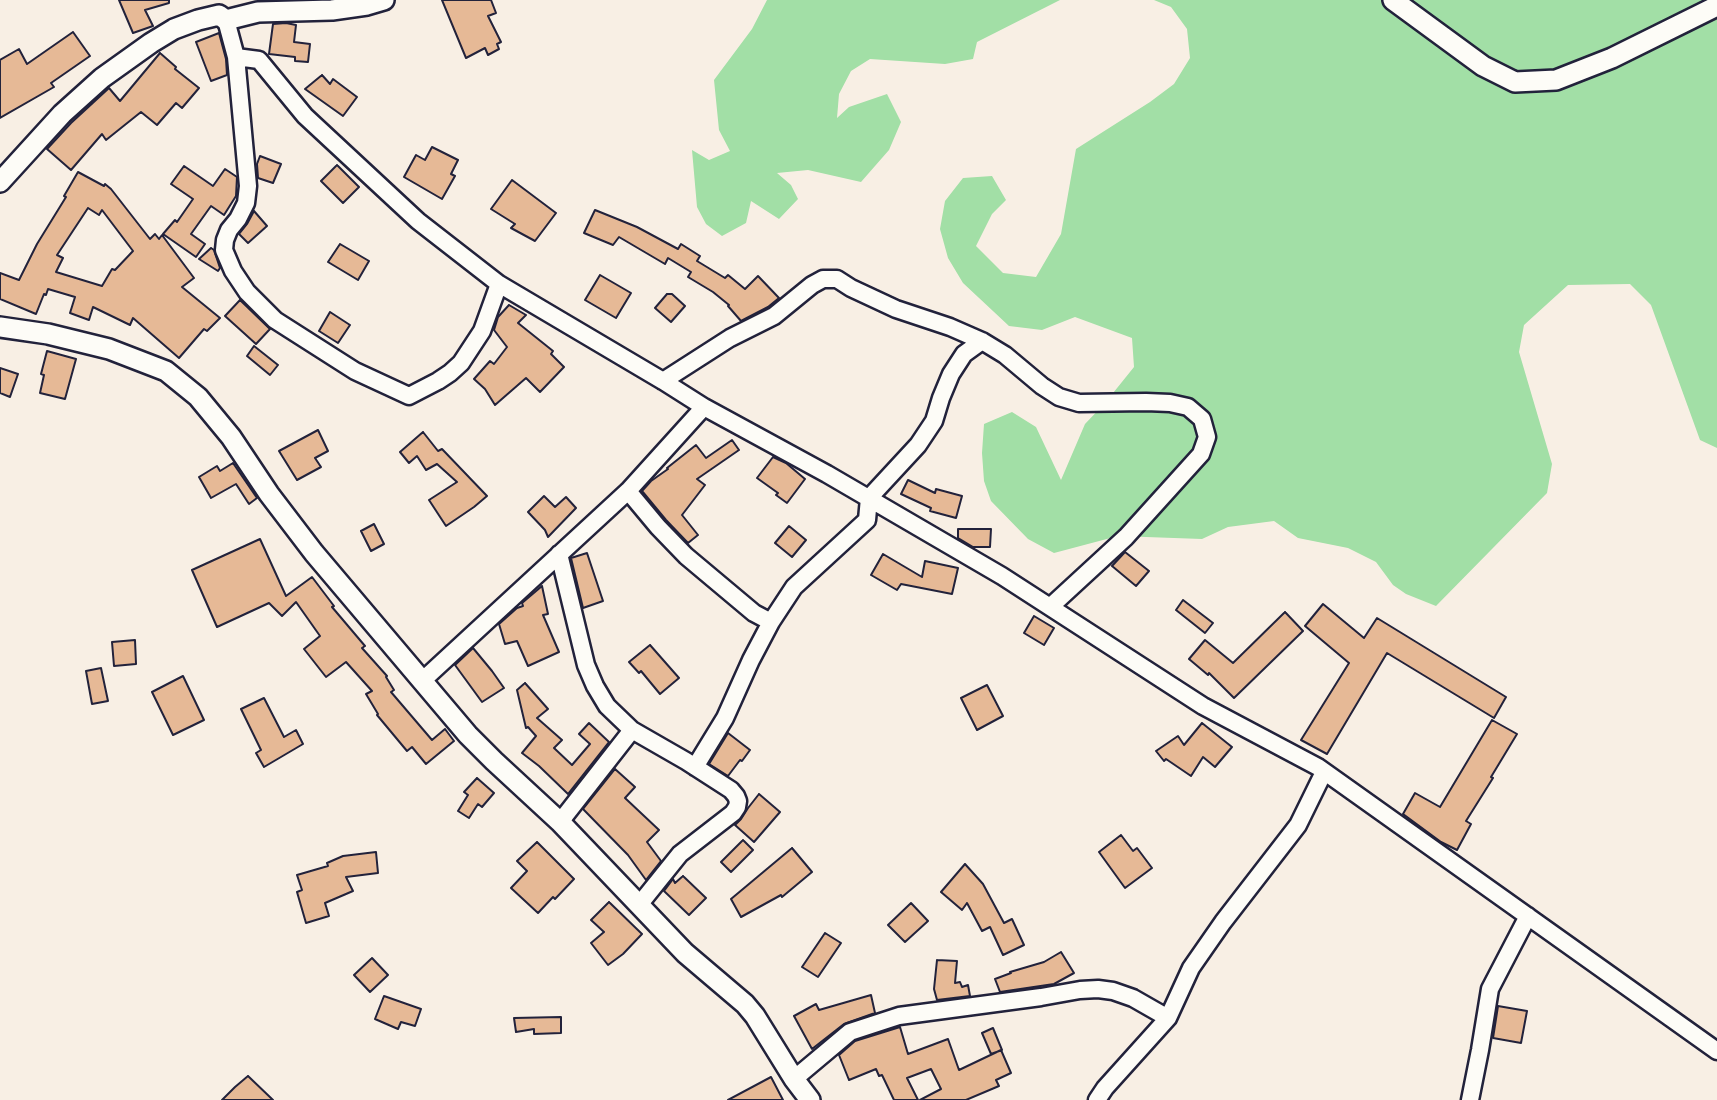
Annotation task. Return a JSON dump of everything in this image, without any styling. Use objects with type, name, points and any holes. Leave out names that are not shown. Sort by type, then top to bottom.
[{"type":"street","points":[[226,20],[258,6],[331,10],[384,0]]},
{"type":"street","points":[[1393,0],[1483,66],[1515,82],[1556,80],[1612,58],[1717,6]]},
{"type":"street","points":[[0,182],[62,114],[102,78],[174,30],[219,15],[226,20],[236,57],[248,186],[246,203],[229,230],[224,250],[233,271],[247,292],[275,320],[355,371],[409,396],[438,382],[461,363],[482,331],[499,284]]},
{"type":"street","points":[[236,57],[259,60],[305,116],[418,221],[499,284],[704,407],[869,498],[1002,576],[1203,706],[1318,767],[1717,1051]]},
{"type":"street","points":[[663,381],[730,338],[774,316],[812,285],[823,279],[837,279],[896,309],[982,341],[1005,355],[1059,397],[1079,403],[1146,402],[1188,407],[1202,419],[1207,437],[1200,454],[1126,537],[1050,607]]},
{"type":"street","points":[[0,327],[48,334],[109,349],[166,371],[198,397],[231,437],[269,494],[314,553],[468,735],[560,822],[685,953],[745,1004],[810,1100]]},
{"type":"street","points":[[695,767],[725,718],[771,622],[794,587],[867,520],[869,498],[918,445],[934,421],[951,374],[964,354],[982,341]]},
{"type":"street","points":[[422,681],[628,491],[704,407]]},
{"type":"street","points":[[628,491],[686,556],[754,613],[771,622]]},
{"type":"street","points":[[559,554],[586,665],[607,706],[632,730],[731,790],[738,801],[733,813],[680,854],[639,905]]},
{"type":"street","points":[[560,822],[632,730]]},
{"type":"street","points":[[1097,1100],[1168,1018],[1191,968],[1298,825],[1324,772]]},
{"type":"street","points":[[1470,1100],[1490,989],[1528,916]]},
{"type":"street","points":[[794,1079],[850,1032],[899,1016],[1098,989],[1133,998],[1168,1018]]},
{"type":"green space","points":[[767,0],[1060,0],[977,42],[973,59],[945,64],[870,59],[851,71],[839,94],[837,118],[849,107],[887,94],[901,122],[889,150],[861,182],[808,170],[777,173],[791,185],[798,199],[779,219],[751,201],[746,223],[722,236],[706,224],[697,207],[692,150],[709,160],[730,151],[719,130],[714,80],[752,29]]},
{"type":"green space","points":[[1154,0],[1717,0],[1717,448],[1700,440],[1651,305],[1630,284],[1568,285],[1524,325],[1519,352],[1552,464],[1547,493],[1436,606],[1406,594],[1393,585],[1376,562],[1348,548],[1298,538],[1274,521],[1228,527],[1202,539],[1118,536],[1054,553],[1028,539],[991,501],[984,481],[984,424],[1012,412],[1036,427],[1061,480],[1085,424],[1134,367],[1132,338],[1075,317],[1042,330],[1009,326],[963,283],[948,258],[940,229],[945,201],[963,178],[992,176],[1006,200],[992,214],[976,246],[1003,273],[1036,277],[1061,234],[1076,149],[1174,84],[1190,58],[1187,29],[1171,7]]},
{"type":"building","points":[[119,0],[169,0],[169,3],[145,10],[153,26],[133,33]]},
{"type":"building","points":[[442,0],[491,0],[496,13],[488,16],[501,42],[497,44],[499,49],[488,55],[485,48],[466,58]]},
{"type":"building","points":[[273,24],[296,25],[294,42],[310,44],[308,62],[295,61],[295,57],[269,54]]},
{"type":"building","points":[[73,32],[90,56],[51,83],[54,87],[0,118],[0,60],[19,49],[27,64]]},
{"type":"building","points":[[219,33],[227,75],[211,81],[196,42]]},
{"type":"building","points":[[160,53],[199,88],[182,108],[176,103],[157,125],[141,112],[106,140],[102,134],[71,170],[47,149],[109,88],[120,101]]},
{"type":"building","points":[[322,75],[330,84],[333,79],[357,97],[343,116],[305,89]]},
{"type":"building","points":[[432,147],[458,160],[451,174],[455,176],[442,199],[404,177],[416,155],[425,160]]},
{"type":"building","points":[[260,156],[281,164],[273,183],[258,178],[257,164]]},
{"type":"building","points":[[337,165],[359,187],[343,203],[321,181]]},
{"type":"building","points":[[184,166],[213,186],[225,169],[237,177],[236,196],[224,215],[211,206],[191,234],[205,244],[196,257],[163,234],[175,220],[177,222],[193,199],[171,184]]},
{"type":"building","points":[[78,172],[104,186],[105,184],[150,239],[155,234],[159,239],[162,235],[194,278],[182,287],[220,318],[207,331],[204,329],[179,358],[133,318],[130,325],[93,307],[89,320],[70,313],[75,297],[48,289],[36,314],[0,299],[0,273],[19,280],[66,197],[64,196]],"holes":[[[88,208],[99,215],[102,210],[133,251],[115,270],[112,269],[102,286],[56,272],[63,258],[57,255]]]},
{"type":"building","points":[[512,180],[556,213],[535,241],[511,228],[515,224],[491,209]]},
{"type":"building","points":[[595,210],[637,227],[678,249],[681,244],[700,256],[697,261],[725,278],[728,275],[745,289],[758,276],[779,298],[741,321],[729,305],[688,277],[691,272],[668,258],[665,264],[619,237],[613,245],[584,233]]},
{"type":"building","points":[[254,211],[267,226],[248,243],[239,234]]},
{"type":"building","points":[[340,244],[369,261],[358,280],[328,262]]},
{"type":"building","points":[[211,248],[220,268],[218,271],[199,259]]},
{"type":"building","points":[[600,275],[631,293],[616,318],[585,300]]},
{"type":"building","points":[[667,294],[672,294],[685,306],[671,322],[655,308]]},
{"type":"building","points":[[240,300],[270,329],[256,344],[225,316]]},
{"type":"building","points":[[509,305],[526,315],[518,323],[553,351],[551,354],[564,367],[540,392],[526,378],[495,405],[485,389],[474,379],[490,361],[494,364],[507,347],[494,330],[498,317]]},
{"type":"building","points":[[330,312],[350,325],[338,343],[319,331]]},
{"type":"building","points":[[254,346],[278,365],[270,375],[247,356]]},
{"type":"building","points":[[47,351],[76,359],[65,399],[40,393],[44,375],[41,374]]},
{"type":"building","points":[[0,368],[18,374],[10,397],[0,393]]},
{"type":"building","points":[[318,430],[328,451],[315,458],[321,467],[297,480],[279,451]]},
{"type":"building","points":[[423,432],[438,451],[442,449],[487,496],[446,526],[429,500],[457,482],[437,464],[426,470],[417,456],[409,463],[400,452]]},
{"type":"building","points":[[732,440],[739,450],[697,479],[705,485],[682,515],[698,535],[688,543],[642,491],[696,445],[706,458]]},
{"type":"building","points":[[773,457],[786,463],[805,479],[787,503],[757,478]]},
{"type":"building","points":[[233,463],[257,498],[249,504],[236,484],[211,498],[199,477],[217,466],[220,471]]},
{"type":"building","points":[[908,480],[935,493],[936,489],[962,496],[956,518],[930,511],[931,508],[901,494]]},
{"type":"building","points":[[544,496],[555,507],[566,497],[576,508],[548,537],[528,512]]},
{"type":"building","points":[[374,524],[384,544],[371,551],[361,531]]},
{"type":"building","points":[[789,526],[806,540],[792,557],[775,543]]},
{"type":"building","points":[[958,529],[991,529],[990,547],[973,547],[958,538]]},
{"type":"building","points":[[260,539],[286,596],[312,577],[334,606],[332,607],[365,646],[362,648],[387,676],[394,690],[391,692],[432,740],[445,729],[454,741],[426,764],[412,747],[407,751],[377,715],[366,694],[372,691],[346,662],[326,677],[304,649],[320,636],[296,602],[282,616],[269,603],[217,627],[192,570]]},
{"type":"building","points":[[1125,552],[1149,571],[1136,586],[1112,566]]},
{"type":"building","points":[[587,553],[603,601],[583,608],[571,558]]},
{"type":"building","points":[[883,554],[922,577],[925,561],[958,568],[952,594],[901,584],[897,590],[871,575]]},
{"type":"building","points":[[542,586],[548,614],[543,615],[559,652],[528,666],[517,641],[505,644],[499,624],[523,606],[522,603]]},
{"type":"building","points":[[1183,600],[1213,623],[1205,633],[1176,610]]},
{"type":"building","points":[[1323,604],[1364,638],[1377,618],[1506,697],[1494,718],[1387,653],[1327,754],[1301,740],[1349,663],[1305,626]]},
{"type":"building","points":[[1285,612],[1303,631],[1234,698],[1209,673],[1208,675],[1189,659],[1205,640],[1233,663]]},
{"type":"building","points":[[1034,616],[1054,628],[1044,645],[1024,633]]},
{"type":"building","points":[[135,640],[136,664],[114,666],[112,642]]},
{"type":"building","points":[[650,645],[679,678],[660,694],[641,671],[639,673],[629,662]]},
{"type":"building","points":[[473,648],[504,688],[482,702],[455,665]]},
{"type":"building","points":[[101,668],[108,701],[92,704],[86,671]]},
{"type":"building","points":[[183,676],[204,720],[173,735],[152,692]]},
{"type":"building","points":[[525,683],[548,709],[537,718],[562,740],[554,748],[572,765],[590,744],[579,734],[589,723],[609,742],[568,794],[522,753],[536,736],[526,728],[517,690]]},
{"type":"building","points":[[987,685],[1003,716],[977,730],[961,698]]},
{"type":"building","points":[[264,698],[284,737],[296,730],[303,744],[264,767],[256,753],[261,750],[241,709]]},
{"type":"building","points":[[1492,720],[1517,734],[1466,821],[1471,824],[1457,850],[1441,842],[1403,814],[1415,793],[1440,807]]},
{"type":"building","points":[[1202,723],[1232,747],[1215,767],[1203,757],[1191,776],[1166,759],[1164,761],[1156,751],[1178,736],[1184,745]]},
{"type":"building","points":[[728,733],[750,750],[728,776],[709,764]]},
{"type":"building","points":[[615,769],[635,787],[625,798],[659,830],[647,842],[661,861],[646,880],[628,855],[583,809]]},
{"type":"building","points":[[477,778],[494,793],[482,807],[478,804],[469,818],[458,811],[468,795],[464,792]]},
{"type":"building","points":[[759,794],[780,812],[754,842],[735,825]]},
{"type":"building","points":[[1121,835],[1133,851],[1137,848],[1152,868],[1125,888],[1099,852]]},
{"type":"building","points":[[743,840],[753,850],[731,872],[721,862]]},
{"type":"building","points":[[537,842],[574,879],[538,913],[511,888],[527,871],[517,861]]},
{"type":"building","points":[[792,848],[812,872],[782,897],[781,895],[741,917],[731,899]]},
{"type":"building","points":[[376,852],[378,873],[346,877],[353,891],[325,903],[329,916],[306,923],[297,892],[302,890],[297,875],[328,866],[327,863],[343,856]]},
{"type":"building","points":[[965,864],[983,884],[1004,923],[1012,919],[1024,945],[1003,955],[990,927],[982,931],[967,903],[962,910],[941,892]]},
{"type":"building","points":[[683,876],[706,898],[689,915],[664,891],[673,879],[675,883]]},
{"type":"building","points":[[609,902],[642,934],[608,965],[591,943],[604,932],[591,920]]},
{"type":"building","points":[[911,903],[928,921],[905,942],[888,925]]},
{"type":"building","points":[[825,933],[841,943],[818,977],[802,967]]},
{"type":"building","points":[[1061,952],[1074,973],[1054,984],[1000,992],[995,979],[1044,962]]},
{"type":"building","points":[[372,958],[388,975],[370,992],[354,975]]},
{"type":"building","points":[[937,960],[957,961],[955,983],[960,982],[962,987],[968,985],[970,996],[937,1000],[934,989]]},
{"type":"building","points":[[871,995],[875,1013],[844,1024],[812,1049],[794,1016],[816,1004],[819,1010]]},
{"type":"building","points":[[384,996],[421,1009],[415,1026],[401,1022],[398,1029],[375,1019]]},
{"type":"building","points":[[1498,1006],[1527,1011],[1521,1043],[1493,1038]]},
{"type":"building","points":[[561,1017],[561,1033],[534,1034],[534,1029],[516,1032],[514,1018]]},
{"type":"building","points":[[900,1027],[908,1054],[948,1039],[959,1070],[1001,1050],[1011,1073],[996,1080],[999,1086],[966,1100],[920,1100],[941,1089],[931,1069],[907,1078],[918,1100],[894,1100],[882,1075],[879,1076],[876,1069],[849,1080],[839,1055],[855,1041]]},
{"type":"building","points":[[993,1028],[1002,1050],[991,1054],[982,1033]]},
{"type":"building","points":[[248,1076],[273,1100],[222,1100],[235,1087]]},
{"type":"building","points":[[771,1077],[783,1100],[728,1100]]}]
